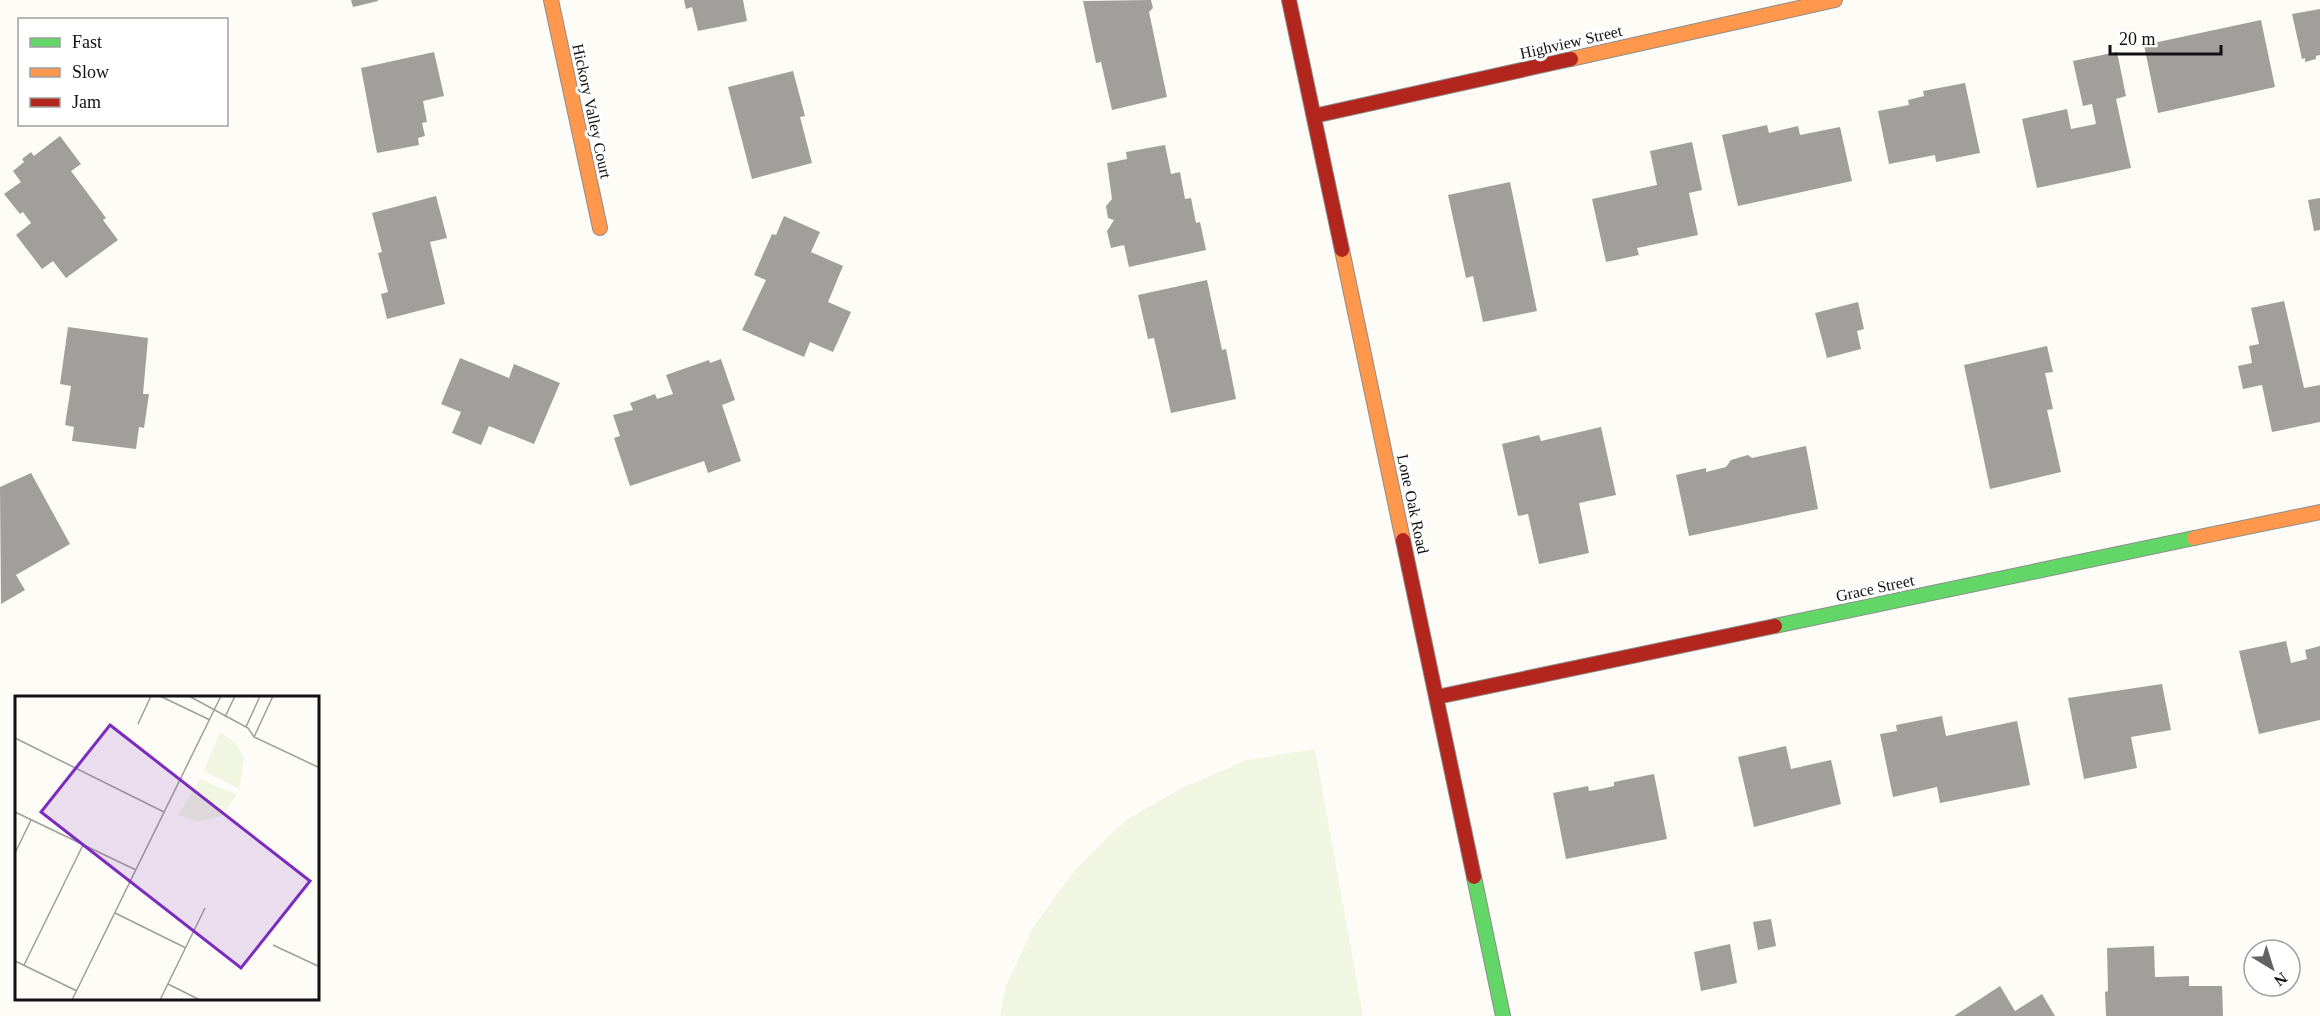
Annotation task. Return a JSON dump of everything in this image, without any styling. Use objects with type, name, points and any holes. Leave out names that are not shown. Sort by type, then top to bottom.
[{"type":"street","name":"Hickory Valley Court","points":[[551,0],[600,228]]},
{"type":"street","name":"Lone Oak Road","points":[[1289,0],[1503,1016]]},
{"type":"street","name":"Highview Street","points":[[1314,116],[1835,0]]},
{"type":"street","name":"Grace Street","points":[[1437,697],[2320,512]]},
{"type":"green space","points":[[1315,749],[1363,1016],[1000,1016],[1006,986],[1034,926],[1075,870],[1126,820],[1182,788],[1247,760]]},
{"type":"building","points":[[351,0],[378,0],[378,1],[353,7]]},
{"type":"building","points":[[684,0],[743,0],[747,21],[698,31],[692,7],[686,9]]},
{"type":"building","points":[[1151,0],[1153,8],[1149,12],[1167,97],[1112,110],[1101,62],[1096,63],[1083,1]]},
{"type":"building","points":[[2320,9],[2320,55],[2316,56],[2316,59],[2305,62],[2305,58],[2302,59],[2292,14]]},
{"type":"building","points":[[2261,20],[2275,87],[2158,113],[2144,45]]},
{"type":"building","points":[[434,52],[444,96],[423,101],[427,122],[422,123],[425,136],[418,138],[419,145],[377,153],[361,68]]},
{"type":"building","points":[[2117,52],[2126,96],[2116,99],[2131,168],[2037,188],[2022,119],[2067,109],[2071,129],[2096,124],[2092,104],[2083,106],[2073,61]]},
{"type":"building","points":[[793,71],[805,116],[800,117],[812,163],[752,179],[728,87]]},
{"type":"building","points":[[1965,83],[1980,153],[1936,162],[1935,155],[1889,164],[1878,111],[1909,105],[1908,100],[1924,96],[1923,91]]},
{"type":"building","points":[[1767,125],[1769,133],[1798,126],[1800,135],[1840,127],[1852,181],[1738,206],[1722,135]]},
{"type":"building","points":[[60,136],[81,164],[71,171],[106,218],[103,220],[118,240],[66,278],[53,261],[42,269],[16,235],[31,223],[23,212],[20,214],[4,194],[21,182],[13,171],[24,162],[22,159],[31,152],[34,156]]},
{"type":"building","points":[[1692,142],[1702,190],[1689,193],[1698,235],[1637,248],[1639,255],[1606,262],[1592,199],[1657,185],[1650,151]]},
{"type":"building","points":[[1165,145],[1171,174],[1180,172],[1185,199],[1191,198],[1196,223],[1200,222],[1206,250],[1129,267],[1124,245],[1111,248],[1107,231],[1114,220],[1108,218],[1106,206],[1112,199],[1107,163],[1127,159],[1126,152]]},
{"type":"building","points":[[1510,182],[1537,311],[1483,322],[1473,276],[1466,278],[1448,195]]},
{"type":"building","points":[[436,196],[447,238],[430,242],[445,304],[387,319],[381,294],[388,292],[378,253],[382,252],[372,213]]},
{"type":"building","points":[[2320,198],[2320,230],[2314,231],[2308,200]]},
{"type":"building","points":[[784,216],[820,232],[811,252],[843,266],[828,302],[851,312],[833,352],[810,342],[804,357],[742,330],[766,280],[754,275],[772,234],[776,235]]},
{"type":"building","points":[[1207,280],[1222,350],[1226,349],[1236,399],[1171,413],[1154,338],[1148,339],[1138,295]]},
{"type":"building","points":[[2284,301],[2304,388],[2320,385],[2320,422],[2272,432],[2262,385],[2243,389],[2238,366],[2252,363],[2249,346],[2259,344],[2251,308]]},
{"type":"building","points":[[1858,302],[1864,329],[1857,331],[1861,349],[1827,358],[1815,313]]},
{"type":"building","points":[[68,327],[148,338],[143,394],[149,394],[144,428],[139,427],[136,449],[72,441],[74,427],[65,425],[71,386],[60,384]]},
{"type":"building","points":[[2047,346],[2053,372],[2045,373],[2053,409],[2047,410],[2061,472],[1990,489],[1964,365]]},
{"type":"building","points":[[460,358],[509,378],[514,364],[560,383],[534,444],[489,426],[481,445],[452,433],[461,412],[441,404]]},
{"type":"building","points":[[721,359],[735,400],[722,405],[741,461],[708,473],[704,461],[630,486],[614,438],[620,436],[613,415],[633,410],[630,403],[655,394],[657,399],[673,394],[666,375],[709,360],[710,363]]},
{"type":"building","points":[[1601,427],[1616,495],[1579,503],[1589,553],[1539,564],[1528,514],[1518,516],[1502,444],[1539,435],[1541,441]]},
{"type":"building","points":[[1806,446],[1818,509],[1689,536],[1676,475],[1706,468],[1706,472],[1726,467],[1731,460],[1748,455],[1752,458]]},
{"type":"building","points":[[31,473],[70,544],[16,575],[25,590],[1,604],[0,487]]},
{"type":"building","points":[[2286,641],[2291,663],[2307,659],[2305,650],[2320,646],[2320,720],[2259,734],[2239,651]]},
{"type":"building","points":[[2162,684],[2171,730],[2131,737],[2137,768],[2084,779],[2068,698]]},
{"type":"building","points":[[1942,716],[1946,736],[2017,721],[2030,785],[1940,803],[1937,787],[1893,797],[1880,734],[1897,731],[1896,725]]},
{"type":"building","points":[[1786,746],[1791,769],[1831,760],[1841,804],[1754,827],[1738,757]]},
{"type":"building","points":[[1654,774],[1667,839],[1566,859],[1553,793],[1588,786],[1589,791],[1601,789],[1614,786],[1614,782]]},
{"type":"building","points":[[1771,919],[1776,946],[1758,950],[1753,922]]},
{"type":"building","points":[[1730,944],[1737,983],[1701,991],[1694,952]]},
{"type":"building","points":[[2154,946],[2155,977],[2189,976],[2189,986],[2222,986],[2223,1016],[2106,1016],[2107,948]]},
{"type":"building","points":[[2000,986],[2015,1011],[2042,994],[2055,1016],[1954,1016]]},
{"type":"traffic: fast","points":[[1775,626],[2194,538]]},
{"type":"traffic: fast","points":[[1474,877],[1503,1016]]},
{"type":"traffic: slow","points":[[551,0],[600,228]]},
{"type":"traffic: slow","points":[[1571,59],[1835,0]]},
{"type":"traffic: slow","points":[[1342,250],[1403,540]]},
{"type":"traffic: slow","points":[[2194,538],[2320,512]]},
{"type":"traffic: jam","points":[[1289,0],[1342,250]]},
{"type":"traffic: jam","points":[[1314,116],[1571,59]]},
{"type":"traffic: jam","points":[[1403,540],[1474,877]]},
{"type":"traffic: jam","points":[[1437,697],[1775,626]]}]
